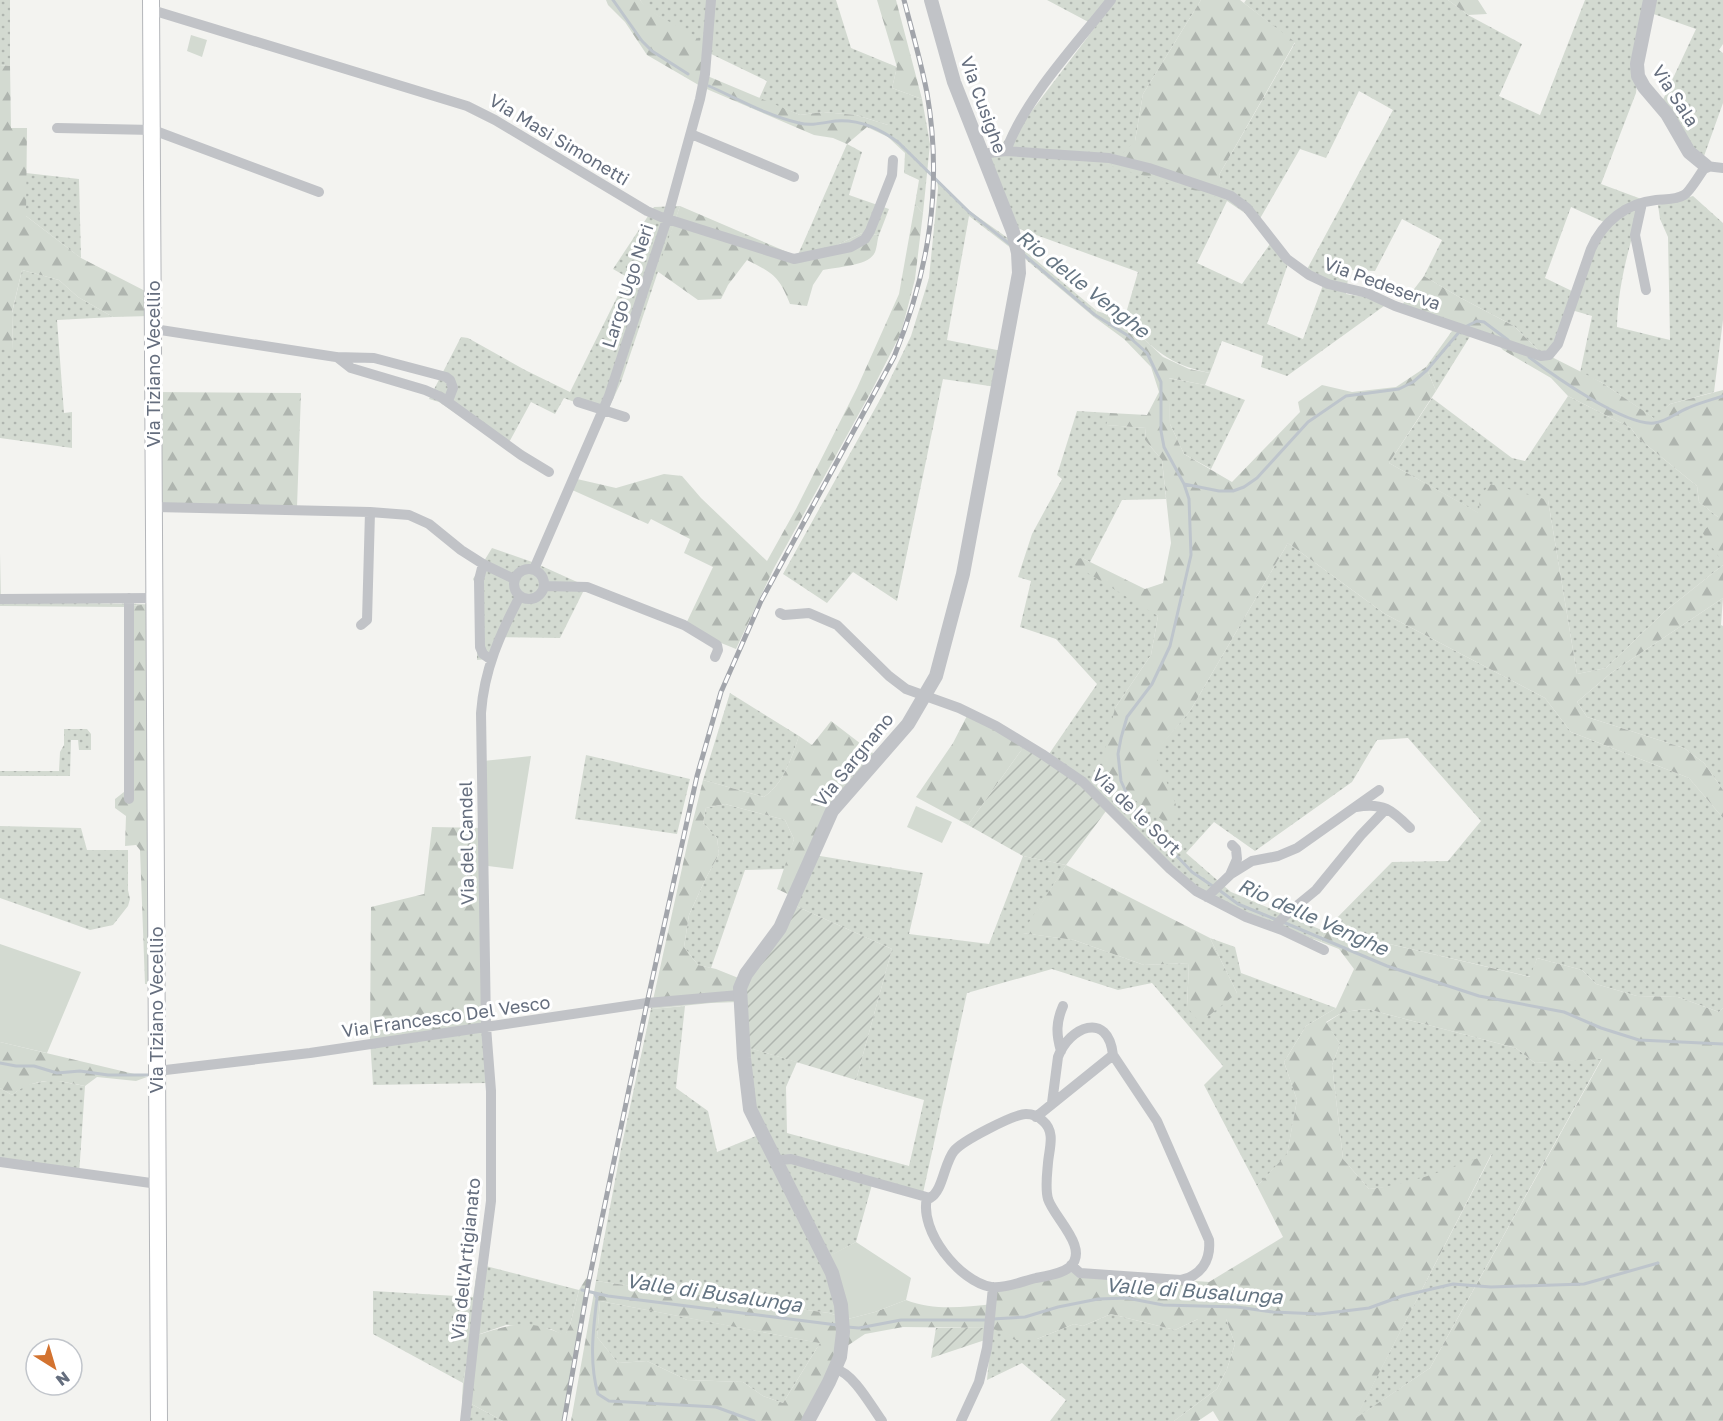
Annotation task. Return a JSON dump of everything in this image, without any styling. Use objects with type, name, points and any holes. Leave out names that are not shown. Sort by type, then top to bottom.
[{"type":"main road","name":"Via Tiziano Vecellio","points":[[151,5],[159,1421]]},
{"type":"street","name":"Largo Ugo Neri","points":[[534,569],[618,373],[666,219],[692,134],[705,74],[711,0]]},
{"type":"street","name":"Via Cusighe","points":[[931,0],[954,82],[1008,219]]},
{"type":"street","points":[[1006,151],[1016,125],[1035,97],[1111,0]]},
{"type":"street","name":"Via Sala","points":[[1650,0],[1637,64],[1638,76],[1641,84],[1667,114],[1689,152],[1706,166]]},
{"type":"street","name":"Via Masi Simonetti","points":[[151,5],[467,106],[495,120],[639,207],[666,219],[794,259],[851,247],[864,239],[870,231],[892,175],[893,160]]},
{"type":"street","points":[[57,128],[153,130],[319,192]]},
{"type":"street","points":[[692,134],[794,177]]},
{"type":"street","name":"Via Pedeserva","points":[[981,154],[1006,151],[1109,158],[1149,168],[1220,192],[1231,196],[1247,208],[1287,259],[1305,273],[1328,284],[1367,293],[1395,306],[1515,348],[1545,356],[1556,348],[1591,249],[1603,228],[1616,215],[1642,203],[1685,195],[1706,166]]},
{"type":"street","points":[[1706,166],[1723,168]]},
{"type":"street","points":[[1642,203],[1635,235],[1646,290]]},
{"type":"street","name":"Via Sargnano","points":[[808,1421],[840,1357],[841,1305],[832,1273],[755,1120],[747,1098],[739,994],[746,974],[780,928],[832,811],[908,723],[925,697],[939,665],[963,574],[1015,294],[1018,273],[1017,248],[1008,219]]},
{"type":"street","points":[[154,329],[336,357],[374,358],[446,377],[453,388],[448,401]]},
{"type":"street","points":[[336,357],[351,368],[425,390],[448,401],[521,455],[549,472]]},
{"type":"street","points":[[578,402],[625,417]]},
{"type":"street","points":[[154,507],[402,514],[429,524],[461,550],[514,579]]},
{"type":"street","points":[[361,625],[367,620],[370,512]]},
{"type":"street","points":[[483,564],[479,580],[480,647],[483,654],[490,659]]},
{"type":"street","points":[[524,569],[534,569],[541,574],[544,586],[537,597],[529,599],[520,596],[514,589],[514,579],[524,569]]},
{"type":"street","points":[[356,572],[369,572]]},
{"type":"street","points":[[544,586],[587,587],[684,625],[717,645],[718,651],[715,657]]},
{"type":"street","name":"Via del Candel","points":[[486,1027],[480,720],[490,659],[520,596]]},
{"type":"street","points":[[129,598],[129,799]]},
{"type":"street","points":[[0,599],[155,598]]},
{"type":"street","name":"Via de le Sort","points":[[780,613],[784,615],[809,613],[825,618],[848,634],[897,683],[996,726],[1083,782],[1184,882],[1246,917],[1276,926],[1324,950]]},
{"type":"street","points":[[1210,895],[1230,875],[1252,861],[1278,856],[1297,848],[1379,790]]},
{"type":"street","points":[[1353,808],[1379,805],[1394,813],[1410,828]]},
{"type":"street","points":[[1276,926],[1316,890],[1361,835],[1386,809]]},
{"type":"street","points":[[1230,875],[1237,859],[1236,849],[1232,846]]},
{"type":"street","name":"Via Francesco Del Vesco","points":[[157,1071],[310,1053],[647,1003],[739,994]]},
{"type":"street","points":[[1061,1051],[1057,1029],[1058,1018],[1063,1006]]},
{"type":"street","name":"Via dell'Artigianato","points":[[465,1421],[491,1202],[491,1091],[486,1027]]},
{"type":"street","points":[[1052,1103],[1056,1067],[1061,1051],[1077,1033],[1090,1027],[1106,1032],[1113,1055],[1164,1137],[1209,1240],[1209,1257],[1193,1276],[1181,1280],[1080,1272],[1071,1265]]},
{"type":"street","points":[[1035,1117],[1113,1055]]},
{"type":"street","points":[[777,1163],[780,1160],[791,1159],[927,1198],[937,1193],[948,1162],[960,1145],[1015,1117],[1025,1114],[1035,1117],[1046,1124],[1051,1134],[1046,1192],[1054,1213],[1075,1244],[1076,1257],[1071,1265],[1055,1274],[993,1287],[970,1277],[940,1247],[928,1225],[927,1198]]},
{"type":"street","points":[[0,1162],[158,1185]]},
{"type":"street","points":[[961,1421],[979,1382],[987,1348],[993,1287]]},
{"type":"street","points":[[836,1368],[850,1378],[882,1421]]},
{"type":"green space","points":[[0,0],[10,0],[10,66],[0,65]]},
{"type":"green space","points":[[606,0],[640,0],[656,14],[697,37],[707,51],[705,75],[800,115],[823,112],[856,115],[888,125],[888,137],[867,127],[847,144],[833,138],[814,135],[702,87],[647,55],[625,22]]},
{"type":"green space","points":[[640,0],[836,0],[851,48],[897,67],[892,88],[922,99],[930,144],[923,213],[915,204],[919,180],[904,173],[905,153],[888,137],[888,125],[856,115],[823,112],[800,115],[759,99],[767,81],[707,52],[672,24],[646,9]]},
{"type":"green space","points":[[877,0],[896,0],[922,99],[892,88],[897,67]]},
{"type":"green space","points":[[1047,0],[1201,0],[1143,94],[1135,141],[1226,200],[1219,175],[1295,43],[1244,3],[1246,0],[1448,0],[1468,15],[1522,44],[1499,96],[1540,115],[1585,0],[1723,0],[1723,44],[1719,50],[1723,53],[1723,103],[1703,159],[1660,106],[1696,29],[1645,11],[1636,93],[1601,184],[1644,200],[1626,262],[1617,327],[1670,340],[1668,237],[1660,219],[1658,205],[1693,196],[1723,223],[1723,320],[1714,392],[1670,404],[1655,419],[1601,382],[1580,373],[1592,316],[1568,309],[1551,357],[1538,350],[1514,326],[1424,276],[1442,240],[1402,219],[1375,271],[1349,270],[1346,294],[1391,301],[1287,376],[1261,367],[1263,356],[1222,341],[1210,373],[1172,360],[1153,347],[1124,320],[1138,272],[1017,228],[987,156],[1018,129],[1096,26]],"holes":[[[1359,91],[1393,110],[1305,273],[1323,285],[1303,339],[1267,324],[1288,264],[1272,241],[1242,284],[1197,263],[1227,201],[1258,222],[1300,149],[1326,158]],[[1571,207],[1606,223],[1574,292],[1545,278]]]},
{"type":"green space","points":[[1201,0],[1240,0],[1295,42],[1219,175],[1227,200],[1110,166],[1135,141],[1143,94]]},
{"type":"green space","points":[[1448,0],[1478,0],[1487,14],[1468,15]]},
{"type":"green space","points":[[191,35],[207,40],[202,57],[187,51]]},
{"type":"green space","points":[[0,65],[10,66],[11,128],[27,128],[26,216],[81,258],[149,293],[150,316],[113,317],[78,297],[59,280],[22,270],[12,312],[13,350],[0,349]]},
{"type":"green space","points":[[847,144],[862,152],[849,195],[889,209],[879,235],[862,233],[806,260],[797,257]]},
{"type":"green space","points":[[26,173],[79,179],[81,258],[26,216]]},
{"type":"green space","points":[[937,179],[971,212],[1019,246],[1097,311],[1094,317],[1024,258],[969,216],[947,340],[1002,351],[996,387],[943,379],[897,601],[853,572],[827,603],[783,574],[882,396],[911,336],[929,278]]},
{"type":"green space","points":[[915,204],[923,213],[915,279],[901,333],[774,568],[736,649],[684,628],[713,567],[684,553],[690,539],[651,519],[648,524],[570,489],[577,479],[616,488],[664,474],[682,476],[701,498],[767,561],[857,388],[899,294]]},
{"type":"green space","points":[[680,206],[621,382],[606,414],[564,398],[555,414],[531,402],[506,448],[439,402],[429,399],[461,337],[468,338],[570,392],[627,277],[613,269],[654,207]]},
{"type":"green space","points":[[680,206],[806,260],[862,233],[879,235],[875,252],[870,258],[858,264],[823,270],[813,285],[807,306],[790,304],[774,276],[747,260],[728,285],[721,299],[698,300],[657,271]]},
{"type":"green space","points":[[22,270],[59,280],[78,297],[113,317],[57,320],[64,413],[72,412],[72,448],[0,438],[0,349],[13,349],[12,313]]},
{"type":"green space","points":[[1424,276],[1514,326],[1538,350],[1601,382],[1654,418],[1670,404],[1723,390],[1723,563],[1702,532],[1718,517],[1699,502],[1697,486],[1638,438],[1631,428],[1568,396],[1551,378],[1503,350],[1490,336],[1402,305]]},
{"type":"green space","points":[[1097,311],[1124,320],[1163,357],[1189,369],[1210,373],[1205,385],[1169,378],[1170,424],[1184,454],[1232,482],[1300,412],[1298,402],[1322,385],[1352,392],[1396,387],[1426,367],[1436,391],[1389,463],[1479,513],[1480,496],[1490,484],[1548,500],[1577,674],[1606,668],[1664,612],[1723,565],[1723,598],[1611,673],[1577,702],[1587,717],[1684,748],[1704,763],[1723,790],[1723,818],[1689,778],[1571,732],[1545,698],[1385,614],[1288,543],[1190,711],[1155,753],[1180,815],[1165,822],[1114,785],[1102,763],[1115,708],[1151,655],[1158,616],[1068,561],[1082,558],[1145,589],[1163,583],[1171,543],[1162,460],[1145,440],[1146,428],[1106,425],[1110,413],[1147,415],[1159,392],[1151,367],[1124,339],[1094,317]]},
{"type":"green space","points":[[1457,324],[1474,330],[1436,391],[1426,367]]},
{"type":"green space","points":[[1168,378],[1205,385],[1245,400],[1211,469],[1184,454],[1170,424]]},
{"type":"green space","points":[[151,392],[301,393],[297,507],[150,506]]},
{"type":"green space","points":[[1568,396],[1631,428],[1638,438],[1697,486],[1699,502],[1718,517],[1723,563],[1664,612],[1606,668],[1577,674],[1548,500],[1480,514],[1389,463],[1432,398],[1512,458],[1525,461]]},
{"type":"green space","points":[[1077,411],[1110,413],[1107,425],[1146,428],[1145,440],[1162,460],[1166,499],[1122,500],[1090,562],[1082,558],[1158,616],[1151,655],[1115,708],[1154,753],[1190,711],[1288,543],[1385,614],[1545,698],[1571,732],[1689,778],[1723,818],[1723,1008],[1719,1012],[1678,997],[1637,996],[1596,984],[1582,970],[1537,958],[1531,977],[1351,935],[1324,931],[1321,942],[1229,907],[1187,881],[1049,754],[1097,684],[1056,639],[1020,627],[1031,581],[1018,577],[1032,534],[1062,479],[1057,475]],"holes":[[[1408,738],[1481,821],[1448,861],[1392,862],[1324,931],[1231,892],[1186,853],[1214,822],[1255,851],[1352,782],[1377,740]]]},
{"type":"green space","points":[[492,548],[535,563],[586,586],[560,638],[497,637],[487,659],[477,660],[477,588],[473,579]]},
{"type":"green space","points":[[0,553],[1,602],[149,604],[124,607],[0,606]]},
{"type":"green space","points":[[1723,598],[1721,625],[1723,626],[1723,790],[1704,763],[1684,748],[1587,717],[1577,702],[1611,673]]},
{"type":"green space","points":[[149,604],[164,985],[145,984],[140,850],[136,845],[125,846],[126,816],[115,808],[115,799],[124,792],[124,607]]},
{"type":"green space","points":[[730,693],[799,736],[782,778],[764,797],[703,780]]},
{"type":"green space","points":[[970,710],[1027,742],[968,825],[916,797],[953,743]]},
{"type":"green space","points":[[831,721],[882,760],[814,840],[790,895],[777,889],[794,839],[785,820],[725,804],[706,808],[703,823],[717,838],[719,854],[689,915],[684,947],[698,965],[741,979],[738,1002],[651,1009],[703,780],[764,797],[782,778],[799,736],[812,745]]},
{"type":"green space","points":[[64,729],[87,729],[91,734],[91,750],[79,750],[78,740],[71,740],[70,776],[0,776],[0,771],[59,771],[60,752],[64,745]]},
{"type":"green space","points":[[1027,742],[1112,803],[1066,865],[1023,856],[968,825]]},
{"type":"green space","points":[[586,755],[690,779],[677,834],[575,819]]},
{"type":"green space","points":[[531,756],[513,869],[488,866],[483,761]]},
{"type":"green space","points":[[725,804],[785,820],[794,839],[785,869],[745,870],[711,968],[698,965],[684,947],[689,915],[719,854],[717,838],[703,823],[706,808]]},
{"type":"green space","points":[[916,806],[952,822],[942,843],[907,827]]},
{"type":"green space","points":[[0,826],[81,828],[87,850],[128,850],[130,899],[128,906],[113,925],[90,930],[0,898]]},
{"type":"green space","points":[[432,827],[485,828],[488,1029],[370,1039],[371,907],[424,894]]},
{"type":"green space","points":[[808,854],[923,873],[909,934],[989,944],[1023,856],[1066,865],[1023,933],[1074,940],[1144,965],[1189,963],[1187,1007],[1237,993],[1210,938],[1235,947],[1241,973],[1336,1008],[1306,1026],[1284,1062],[1297,1100],[1287,1155],[1257,1186],[1204,1085],[1223,1066],[1152,983],[1118,990],[1052,969],[967,993],[923,1193],[873,1181],[856,1242],[830,1256],[848,1319],[829,1313],[596,1281],[651,1009],[685,1006],[676,1088],[708,1111],[717,1152],[766,1132],[752,1101],[746,1047],[797,1062],[786,1087],[787,1133],[909,1166],[924,1100],[856,1080],[892,949],[789,903]]},
{"type":"green space","points":[[1066,865],[1210,938],[1237,993],[1200,1023],[1187,1007],[1189,963],[1144,965],[1074,940],[1022,933]]},
{"type":"green space","points":[[789,903],[892,949],[856,1080],[746,1047],[741,979]]},
{"type":"green space","points":[[1324,931],[1351,935],[1530,977],[1537,958],[1582,970],[1596,984],[1637,996],[1678,997],[1719,1012],[1723,1008],[1723,1421],[1219,1421],[1213,1411],[1198,1421],[1174,1421],[1217,1389],[1227,1369],[1235,1344],[1226,1319],[1198,1319],[1175,1330],[1111,1314],[1083,1326],[1074,1324],[1037,1339],[1015,1340],[992,1328],[903,1327],[865,1334],[847,1346],[810,1421],[571,1421],[596,1281],[829,1313],[848,1319],[906,1300],[938,1307],[993,1304],[995,1290],[1073,1272],[1209,1282],[1283,1237],[1257,1186],[1287,1154],[1297,1100],[1284,1062],[1306,1026],[1336,1008],[1354,969],[1339,949],[1321,942]],"holes":[[[1367,1009],[1516,1048],[1535,1063],[1602,1059],[1430,1368],[1356,1418],[1492,1153],[1416,1179],[1369,1189],[1343,1159],[1332,1065],[1340,1044],[1326,1022],[1343,1012]],[[600,1301],[819,1343],[820,1343],[783,1403],[763,1396],[743,1382],[687,1380],[647,1361],[618,1363],[597,1337]]]},
{"type":"green space","points":[[0,944],[81,972],[47,1053],[0,1042]]},
{"type":"green space","points":[[1367,1009],[1516,1048],[1535,1063],[1602,1058],[1430,1368],[1355,1419],[1492,1154],[1423,1179],[1398,1186],[1369,1189],[1343,1159],[1332,1065],[1340,1044],[1326,1023],[1343,1012]]},
{"type":"green space","points":[[488,1029],[487,1083],[373,1085],[370,1039]]},
{"type":"green space","points":[[0,1042],[147,1077],[136,1081],[97,1077],[85,1086],[56,1081],[38,1082],[12,1095],[0,1088]]},
{"type":"green space","points":[[53,1080],[85,1086],[79,1175],[0,1165],[0,1088],[12,1095],[25,1085]]},
{"type":"green space","points":[[856,1242],[911,1278],[906,1300],[848,1319],[829,1256]]},
{"type":"green space","points":[[478,1264],[579,1290],[565,1336],[551,1329],[506,1325],[471,1337],[463,1383],[373,1334],[373,1291],[473,1297]]},
{"type":"green space","points":[[589,1274],[562,1421],[503,1421],[462,1399],[471,1337],[518,1325],[539,1326],[565,1335],[570,1325],[579,1290]]},
{"type":"green space","points":[[600,1301],[820,1343],[783,1403],[763,1396],[743,1382],[687,1380],[647,1361],[618,1363],[597,1337]]},
{"type":"green space","points":[[1111,1314],[1175,1330],[1198,1319],[1226,1319],[1235,1344],[1227,1369],[1217,1389],[1174,1421],[1050,1421],[1066,1400],[1022,1363],[987,1380],[992,1328],[1037,1339],[1074,1324],[1083,1326]]},
{"type":"green space","points":[[936,1328],[992,1328],[991,1338],[931,1358]]},
{"type":"green space","points":[[462,1399],[503,1421],[462,1421]]},
{"type":"waterway","name":"Rio delle Venghe","points":[[613,0],[642,41],[652,51],[688,74]]},
{"type":"waterway","name":"Rio delle Venghe","points":[[709,86],[787,120],[812,124],[835,121],[861,123],[885,133],[899,143],[969,212],[1011,245]]},
{"type":"waterway","name":"Rio delle Venghe","points":[[1023,254],[1095,315],[1127,335],[1147,353],[1161,382],[1161,431],[1164,447],[1184,484],[1189,499],[1191,555],[1170,646],[1152,684],[1127,717],[1118,754],[1121,781],[1135,812],[1192,872],[1214,887]]},
{"type":"waterway","points":[[1465,327],[1477,321],[1484,322],[1508,340]]},
{"type":"waterway","points":[[1184,484],[1219,491],[1233,491],[1244,487],[1257,478],[1308,422],[1346,396],[1399,389],[1413,382],[1427,370],[1460,331]]},
{"type":"waterway","points":[[1529,357],[1590,398],[1626,417],[1641,422],[1659,422],[1692,406],[1723,396]]},
{"type":"waterway","name":"Rio delle Venghe","points":[[1219,890],[1238,904],[1277,920]]},
{"type":"waterway","name":"Rio delle Venghe","points":[[1283,922],[1387,966],[1479,996],[1564,1012],[1601,1028],[1639,1040],[1723,1044]]},
{"type":"waterway","name":"Valle di Busalunga","points":[[0,1063],[34,1066],[57,1073],[80,1071],[108,1075],[152,1075]]},
{"type":"waterway","name":"Valle di Busalunga","points":[[992,1319],[1025,1317],[1058,1307],[1098,1299],[1127,1298],[1163,1305],[1237,1307],[1273,1312],[1320,1314],[1369,1308],[1402,1296],[1453,1284],[1491,1287],[1584,1284],[1658,1263]]},
{"type":"waterway","name":"Valle di Busalunga","points":[[582,1290],[608,1296],[837,1325]]},
{"type":"waterway","points":[[595,1294],[597,1298],[593,1334],[593,1370],[598,1394],[609,1401],[716,1407],[754,1421]]},
{"type":"waterway","name":"Valle di Busalunga","points":[[847,1327],[859,1328],[901,1320],[986,1320]]},
{"type":"railway","points":[[564,1421],[588,1285],[647,1003],[697,776],[721,692],[761,601],[894,357],[916,293],[924,260],[933,195],[932,128],[925,81],[904,0]]}]
